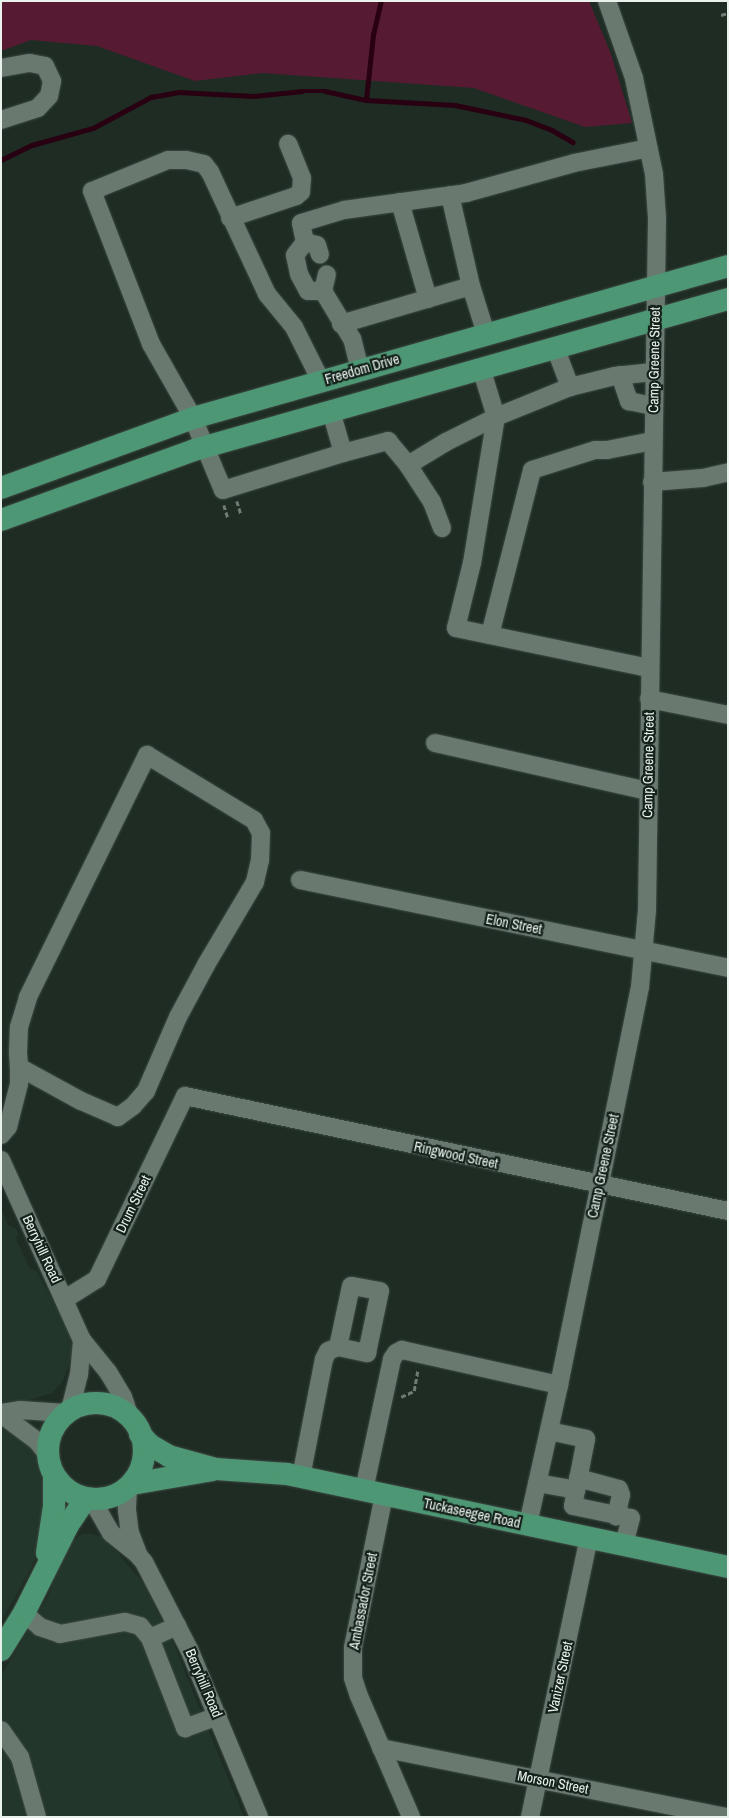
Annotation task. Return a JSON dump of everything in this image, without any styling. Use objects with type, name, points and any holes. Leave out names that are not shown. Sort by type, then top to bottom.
[{"type":"main road","name":"Freedom Drive","points":[[1,488],[193,418],[728,266]]},
{"type":"main road","points":[[1,520],[205,446],[728,299]]},
{"type":"main road","points":[[44,1574],[54,1506],[48,1443],[53,1429],[68,1412],[87,1403],[102,1403],[117,1407],[135,1426],[144,1445],[143,1461],[130,1486],[108,1497],[89,1498],[73,1494],[51,1466]]},
{"type":"main road","name":"Tuckaseegee Road","points":[[135,1426],[150,1445],[169,1456],[216,1469],[301,1477],[728,1567]]},
{"type":"main road","name":"Tuckaseegee Road","points":[[130,1486],[216,1469]]},
{"type":"main road","points":[[1,1650],[24,1613],[68,1526],[89,1498]]},
{"type":"street","name":"Camp Greene Street","points":[[528,1524],[559,1385],[640,987],[647,910],[654,319],[657,218],[654,174],[634,78],[607,1]]},
{"type":"street","points":[[1,68],[30,63],[45,66],[52,81],[49,96],[38,108],[1,120]]},
{"type":"street","points":[[230,218],[296,196],[300,192],[302,178],[288,144]]},
{"type":"street","points":[[305,242],[301,223],[344,210],[450,195],[574,163],[649,148]]},
{"type":"street","points":[[321,381],[294,327],[267,294],[210,172],[204,164],[186,160],[168,160],[92,192],[151,344],[193,418],[223,490],[388,441],[408,465],[432,502],[442,528]]},
{"type":"street","points":[[450,195],[471,286],[486,334]]},
{"type":"street","points":[[400,202],[428,299]]},
{"type":"street","points":[[305,242],[317,245],[320,255]]},
{"type":"street","points":[[305,242],[294,255],[299,274],[308,291],[323,291]]},
{"type":"street","points":[[327,274],[323,291],[341,324],[352,339],[360,370]]},
{"type":"street","points":[[341,324],[471,286]]},
{"type":"street","points":[[555,347],[570,387]]},
{"type":"street","points":[[481,368],[496,417],[472,563],[456,628],[650,668]]},
{"type":"street","points":[[408,465],[446,442],[496,417],[570,387],[620,375],[654,372]]},
{"type":"street","points":[[620,375],[629,402],[653,406]]},
{"type":"street","points":[[331,411],[344,453]]},
{"type":"street","points":[[490,636],[532,470],[595,450],[607,450],[653,441]]},
{"type":"street","points":[[652,482],[703,478],[728,472]]},
{"type":"street","points":[[649,699],[728,715]]},
{"type":"street","points":[[435,743],[648,791]]},
{"type":"street","points":[[1,1135],[8,1127],[19,1084],[18,1067],[19,1027],[28,998],[146,755],[254,820],[261,833],[255,882],[178,1016],[146,1091],[133,1106],[118,1118],[81,1101],[18,1067]]},
{"type":"street","name":"Elon Street","points":[[300,880],[728,968]]},
{"type":"street","name":"Ringwood Street","points":[[185,1096],[728,1211]]},
{"type":"street","name":"Drum Street","points":[[65,1299],[97,1279],[185,1096]]},
{"type":"street","name":"Berryhill Road","points":[[1,1160],[82,1340],[108,1372],[123,1397],[135,1426]]},
{"type":"street","name":"Berryhill Road","points":[[68,1412],[79,1375],[82,1340]]},
{"type":"street","points":[[301,1477],[324,1359],[328,1351],[338,1347]]},
{"type":"street","name":"Ambassador Street","points":[[411,1817],[359,1696],[353,1678],[352,1658],[392,1359],[396,1353],[402,1350],[559,1385]]},
{"type":"street","points":[[1,1413],[20,1410],[68,1412]]},
{"type":"street","points":[[1,1413],[37,1441],[51,1466]]},
{"type":"street","points":[[549,1431],[586,1439],[567,1533]]},
{"type":"street","points":[[537,1483],[576,1491],[618,1489],[621,1495],[616,1516]]},
{"type":"street","name":"Berryhill Road","points":[[130,1486],[127,1510],[130,1533],[138,1555],[177,1626],[218,1716],[259,1817]]},
{"type":"street","points":[[576,1491],[616,1516],[631,1518],[624,1545]]},
{"type":"street","name":"Berryhill Road","points":[[89,1498],[111,1533],[138,1555]]},
{"type":"street","name":"Vanizer Street","points":[[530,1817],[589,1537]]},
{"type":"street","points":[[24,1613],[40,1627],[60,1634],[125,1622],[140,1626],[150,1638],[185,1728],[218,1716]]},
{"type":"street","points":[[150,1638],[177,1626]]},
{"type":"street","points":[[1,1730],[20,1757],[37,1817]]},
{"type":"street","name":"Morson Street","points":[[381,1748],[725,1817]]},
{"type":"path","points":[[721,15],[728,13]]},
{"type":"path","points":[[398,1398],[414,1391],[419,1362]]},
{"type":"shaded area","points":[[2,1],[589,1],[611,54],[632,123],[585,127],[474,88],[262,73],[195,81],[97,46],[31,40],[1,51]]},
{"type":"shaded area","points":[[1,1208],[8,1225],[16,1228],[18,1234],[16,1239],[30,1268],[37,1272],[69,1331],[72,1353],[62,1382],[52,1393],[26,1401],[1,1402]]},
{"type":"shaded area","points":[[1,1427],[12,1431],[38,1453],[47,1476],[39,1549],[30,1571],[1,1622]]},
{"type":"shaded area","points":[[89,1533],[104,1537],[145,1585],[174,1645],[244,1817],[1,1817],[1,1676],[47,1598],[69,1544],[80,1535]]},
{"type":"waterway","points":[[366,100],[373,35],[381,1]]},
{"type":"waterway","points":[[1,160],[32,145],[93,128],[151,97],[179,92],[253,96],[302,91],[325,91],[366,100],[455,105],[526,120],[552,130],[573,142]]}]
